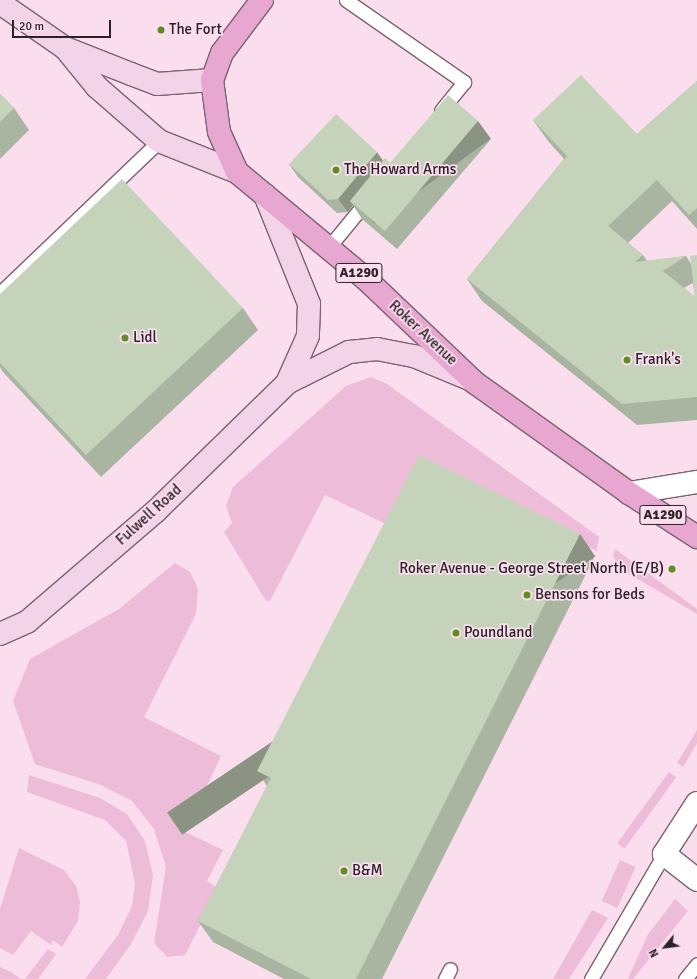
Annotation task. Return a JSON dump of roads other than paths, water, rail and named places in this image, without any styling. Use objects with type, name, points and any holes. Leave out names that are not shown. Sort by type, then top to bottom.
[{"type":"main road","name":"A1290","points":[[212,80],[222,53],[262,0]]},
{"type":"main road","name":"Roker Avenue","points":[[212,80],[219,132],[237,172],[328,248],[474,382],[629,493],[697,537]]},
{"type":"street","points":[[0,3],[65,48],[157,84],[212,80]]},
{"type":"street","points":[[65,48],[97,87],[159,141],[237,172]]},
{"type":"street","name":"Fulwell Road","points":[[265,195],[309,304],[308,336],[287,383]]},
{"type":"street","name":"Fulwell Road","points":[[0,634],[27,622],[156,511],[287,383],[349,352],[377,349],[414,356],[474,382]]},
{"type":"street","points":[[629,493],[697,482]]},
{"type":"street","points":[[697,803],[664,854],[697,880]]},
{"type":"lane","points":[[346,0],[464,82],[433,119]]},
{"type":"lane","points":[[0,293],[159,141]]},
{"type":"lane","points":[[328,248],[378,186]]},
{"type":"lane","points":[[591,979],[664,854]]},
{"type":"lane","points":[[685,979],[697,964]]},
{"type":"place","name":"The Fort","points":[[161,30]]},
{"type":"place","name":"The Howard Arms","points":[[336,170]]},
{"type":"place","name":"Lidl","points":[[125,338]]},
{"type":"place","name":"Frank's","points":[[627,360]]},
{"type":"place","name":"Roker Avenue - George Street North (E/B)","points":[[672,569]]},
{"type":"place","name":"Bensons for Beds","points":[[527,595]]},
{"type":"place","name":"Poundland","points":[[456,633]]},
{"type":"place","name":"B&M","points":[[344,871]]}]
